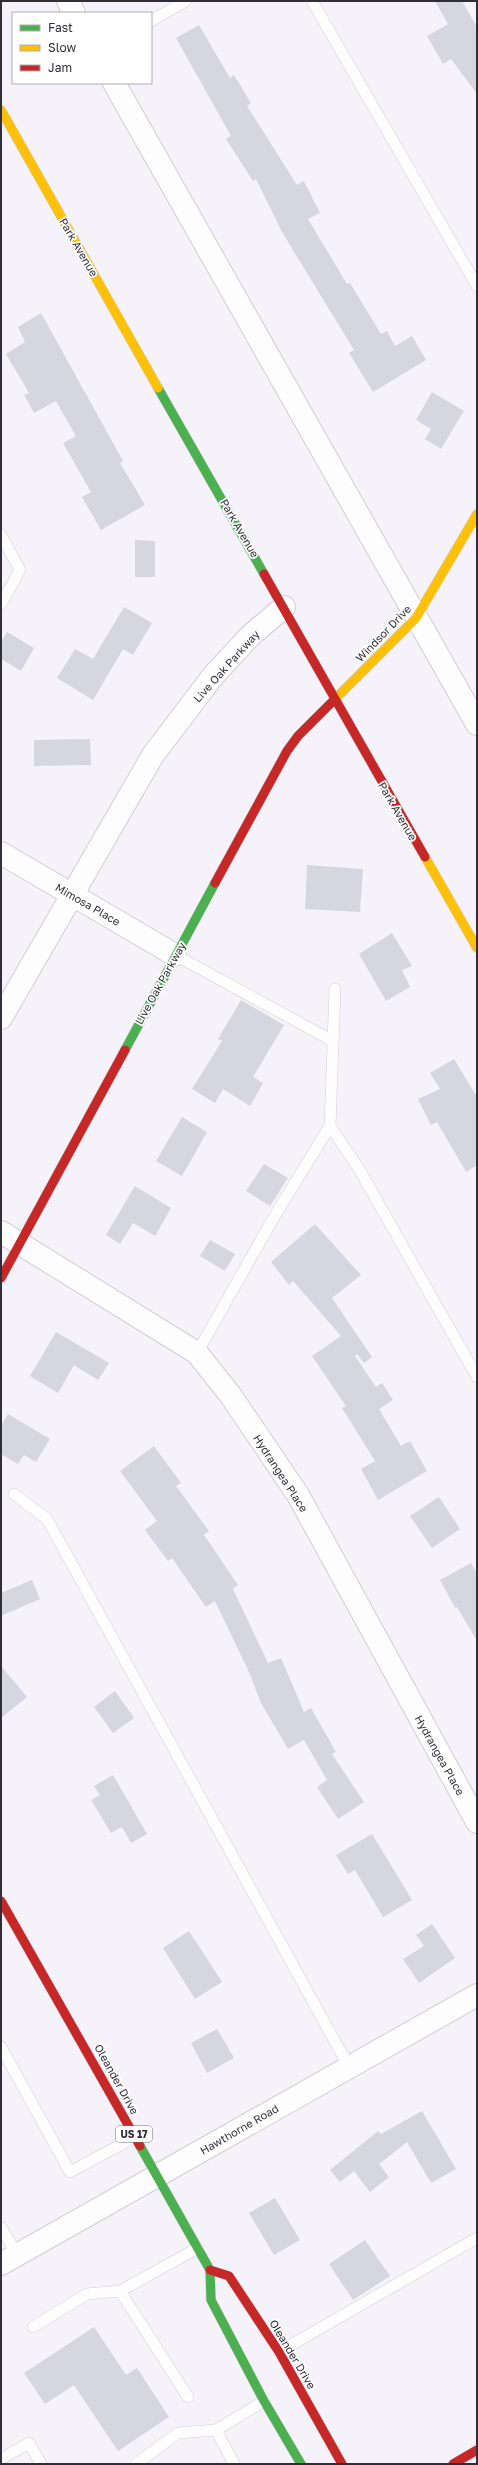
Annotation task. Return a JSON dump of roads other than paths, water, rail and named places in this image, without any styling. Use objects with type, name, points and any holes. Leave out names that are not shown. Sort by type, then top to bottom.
[{"type":"street","points":[[68,1],[74,12]]},
{"type":"street","points":[[115,84],[477,724]]},
{"type":"street","name":"Park Avenue","points":[[1,110],[284,607],[334,700],[477,948]]},
{"type":"street","name":"Windsor Drive","points":[[334,700],[416,618],[477,514]]},
{"type":"street","name":"Live Oak Parkway","points":[[1,1018],[71,894],[153,755],[170,730],[250,636],[284,607]]},
{"type":"street","name":"Live Oak Parkway","points":[[1,1278],[10,1237],[175,955],[287,751],[298,736],[334,700]]},
{"type":"street","name":"Mimosa Place","points":[[1,853],[175,955]]},
{"type":"street","name":"Hydrangea Place","points":[[10,1237],[197,1353],[231,1396],[298,1495],[477,1822]]},
{"type":"street","name":"Oleander Drive","points":[[1,1902],[6,1920],[135,2137],[210,2270],[211,2300],[264,2401],[301,2464]]},
{"type":"street","name":"Hawthorne Road","points":[[9,2259],[477,1995]]},
{"type":"street","name":"Oleander Drive","points":[[210,2270],[230,2276],[279,2352],[342,2464]]},
{"type":"street","points":[[453,2464],[477,2450]]},
{"type":"lane","points":[[152,20],[186,1]]},
{"type":"lane","points":[[312,1],[477,286]]},
{"type":"lane","points":[[1,535],[20,570],[1,604]]},
{"type":"lane","points":[[175,955],[333,1041]]},
{"type":"lane","points":[[197,1353],[274,1217],[330,1126],[335,989]]},
{"type":"lane","points":[[330,1126],[359,1169],[477,1377]]},
{"type":"lane","points":[[14,1494],[47,1519],[349,2067]]},
{"type":"lane","points":[[1,2047],[70,2172],[135,2137]]},
{"type":"lane","points":[[1,2227],[9,2259]]},
{"type":"lane","points":[[279,2352],[477,2238]]},
{"type":"lane","points":[[33,2327],[88,2294],[120,2291],[198,2248]]},
{"type":"lane","points":[[120,2291],[188,2397]]},
{"type":"lane","points":[[136,2464],[178,2433],[216,2430],[264,2401]]},
{"type":"lane","points":[[216,2430],[234,2464]]},
{"type":"lane","points":[[1,2459],[29,2443],[41,2464]]}]
